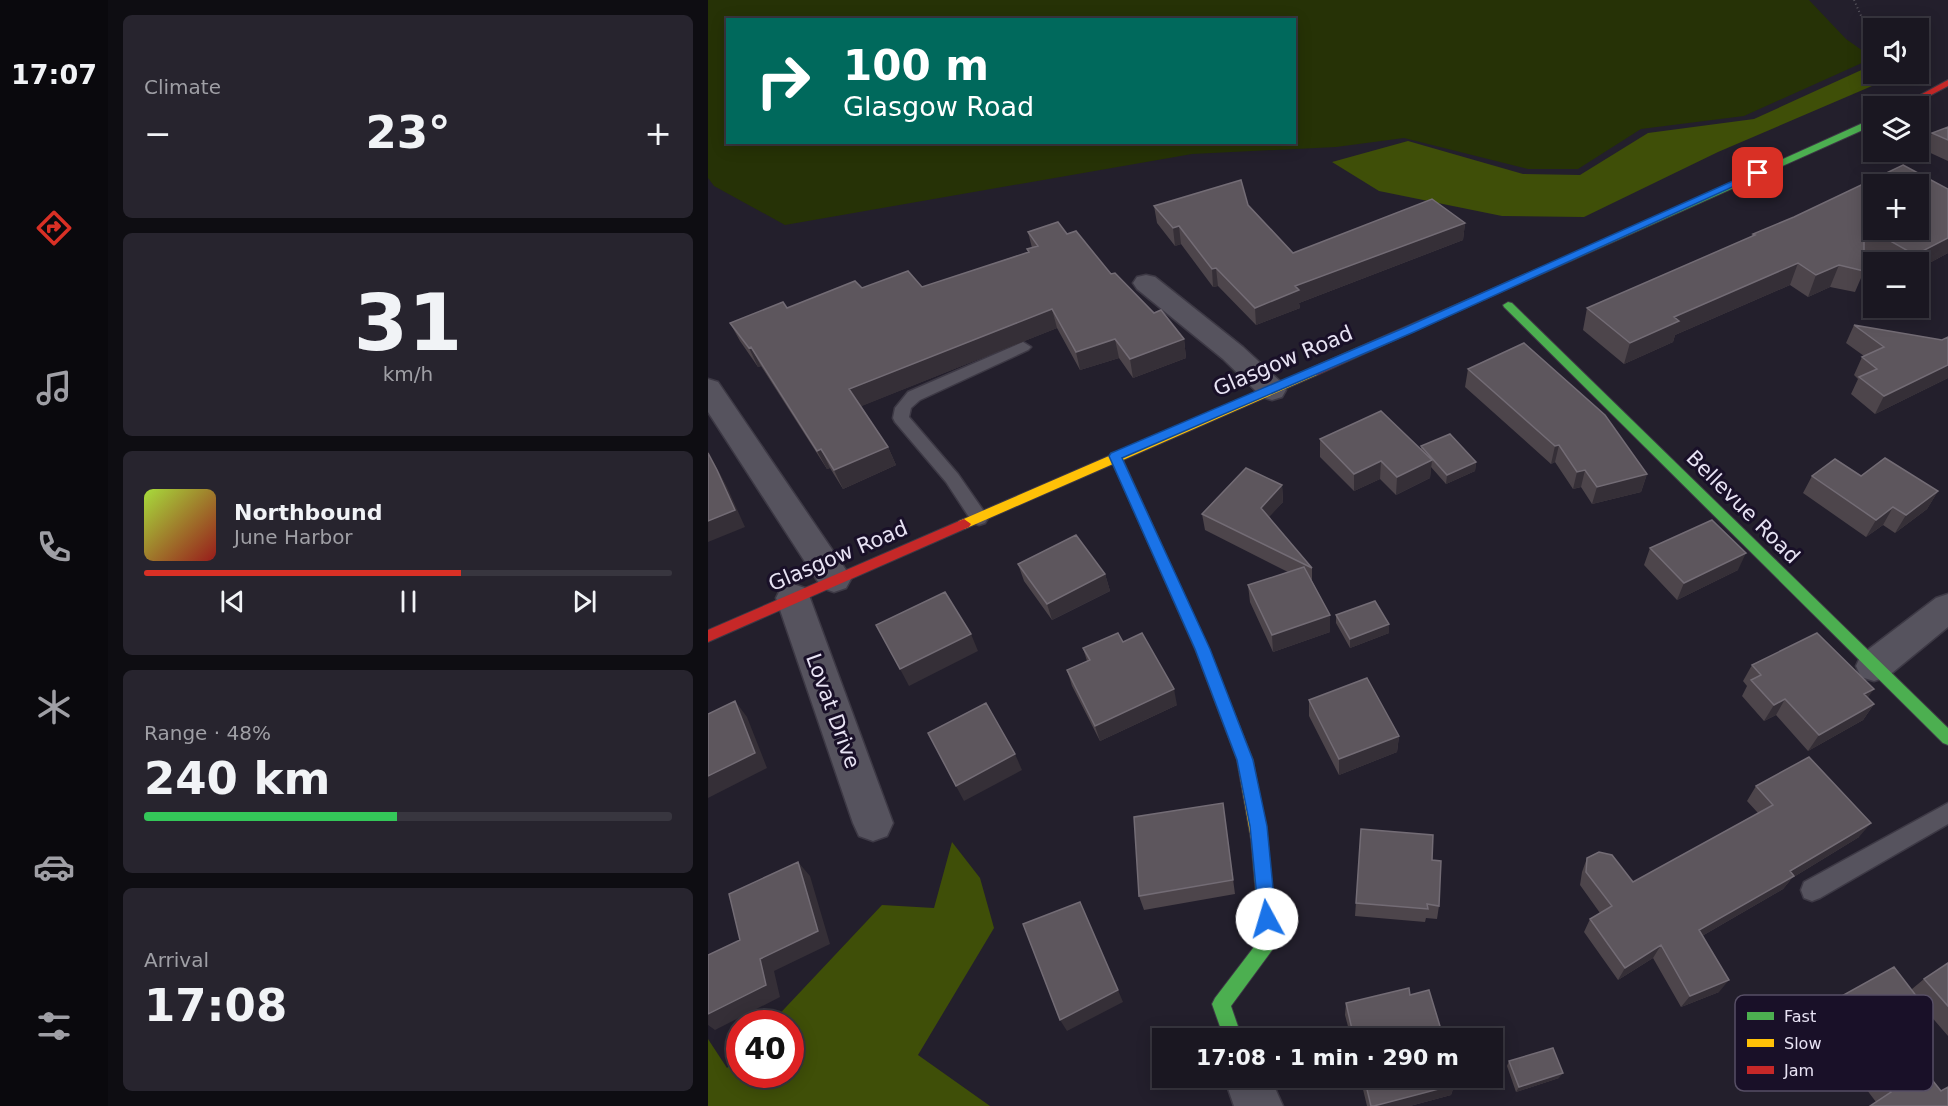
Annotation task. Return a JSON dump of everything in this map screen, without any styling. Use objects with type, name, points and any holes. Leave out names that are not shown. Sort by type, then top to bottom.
[{"type":"main road","points":[[1926,96],[1945,87]]},
{"type":"main road","name":"Glasgow Road","points":[[708,636],[1115,456],[1272,390],[1863,126]]},
{"type":"main road","name":"Bellevue Road","points":[[1508,305],[1948,738]]},
{"type":"main road","points":[[1115,456],[1202,649],[1245,760],[1252,793],[1258,826],[1269,942],[1221,1004],[1229,1028]]},
{"type":"street","points":[[1146,283],[1233,353],[1272,390]]},
{"type":"street","points":[[708,389],[834,579]]},
{"type":"street","name":"Lovat Drive","points":[[792,598],[873,823]]},
{"type":"street","points":[[1874,666],[1948,608]]},
{"type":"street","points":[[1251,1088],[1260,1106]]},
{"type":"lane","points":[[979,518],[952,478],[902,418],[901,411],[914,396],[1023,347]]},
{"type":"lane","points":[[1812,890],[1948,813]]},
{"type":"path","points":[[1854,0],[1863,20]]},
{"type":"green space","points":[[708,0],[1809,0],[1846,39],[1863,51],[1863,62],[1744,116],[1641,129],[1578,169],[1528,169],[1404,138],[1336,147],[1192,154],[785,225],[714,186],[708,178]]},
{"type":"green space","points":[[1863,69],[1863,84],[1877,84],[1718,152],[1584,217],[1502,216],[1379,191],[1332,162],[1408,141],[1523,174],[1580,175],[1648,133],[1754,119]]},
{"type":"green space","points":[[952,842],[980,878],[994,928],[918,1055],[990,1106],[708,1106],[708,1039],[726,1066],[726,1088],[804,1088],[804,1010],[783,1010],[882,905],[934,908]]},
{"type":"building","points":[[1948,127],[1948,140],[1932,133]]},
{"type":"building","points":[[1903,165],[1920,174],[1884,174]]},
{"type":"building","points":[[1929,179],[1948,189],[1948,238],[1921,252],[1910,252],[1889,240],[1929,240]]},
{"type":"building","points":[[1241,180],[1248,205],[1293,253],[1432,199],[1465,223],[1295,286],[1299,290],[1255,308],[1216,268],[1212,269],[1179,226],[1173,228],[1154,206]]},
{"type":"building","points":[[1863,184],[1863,271],[1839,265],[1816,275],[1798,263],[1674,317],[1679,321],[1630,343],[1587,308],[1755,235],[1753,234]]},
{"type":"building","points":[[1058,222],[1067,234],[1076,231],[1111,274],[1115,273],[1154,313],[1161,310],[1184,339],[1130,359],[1115,339],[1076,352],[1052,309],[849,389],[888,447],[834,470],[821,449],[817,451],[751,347],[749,348],[730,323],[783,302],[787,308],[855,281],[862,288],[908,271],[922,287],[1029,252],[1027,249],[1038,246],[1028,232]]},
{"type":"building","points":[[1854,325],[1942,340],[1948,337],[1948,365],[1884,396],[1859,377],[1877,369],[1862,357],[1884,347]]},
{"type":"building","points":[[1524,343],[1605,415],[1647,474],[1597,487],[1585,470],[1577,472],[1559,445],[1555,446],[1468,369]]},
{"type":"building","points":[[1381,411],[1432,460],[1397,477],[1381,461],[1354,474],[1320,439]]},
{"type":"building","points":[[1450,434],[1476,462],[1447,475],[1421,446]]},
{"type":"building","points":[[708,453],[735,510],[708,521]]},
{"type":"building","points":[[1885,458],[1938,491],[1906,515],[1893,507],[1876,520],[1812,476],[1835,459],[1861,476]]},
{"type":"building","points":[[1246,468],[1282,485],[1261,508],[1312,568],[1202,514]]},
{"type":"building","points":[[1712,520],[1746,553],[1684,583],[1650,548]]},
{"type":"building","points":[[1076,535],[1105,574],[1047,604],[1018,564]]},
{"type":"building","points":[[1304,567],[1330,615],[1272,635],[1248,585]]},
{"type":"building","points":[[945,592],[971,634],[900,669],[876,625]]},
{"type":"building","points":[[1375,601],[1389,624],[1350,639],[1336,615]]},
{"type":"building","points":[[1118,633],[1123,642],[1142,633],[1174,689],[1095,726],[1067,670],[1090,660],[1083,648]]},
{"type":"building","points":[[1817,633],[1874,689],[1864,694],[1874,704],[1819,735],[1785,699],[1774,705],[1751,680],[1761,675],[1752,665]]},
{"type":"building","points":[[1367,678],[1399,736],[1339,759],[1309,700]]},
{"type":"building","points":[[735,701],[755,753],[708,776],[708,714]]},
{"type":"building","points":[[986,703],[1015,754],[956,786],[928,733]]},
{"type":"building","points":[[1809,757],[1871,823],[1790,871],[1794,876],[1699,930],[1729,980],[1690,996],[1661,945],[1625,968],[1590,919],[1612,906],[1586,872],[1587,858],[1599,852],[1612,855],[1633,882],[1773,805],[1756,786]]},
{"type":"building","points":[[1223,803],[1233,880],[1139,896],[1134,817]]},
{"type":"building","points":[[1361,829],[1433,835],[1432,860],[1441,861],[1439,906],[1427,904],[1428,909],[1356,903]]},
{"type":"building","points":[[798,862],[818,931],[760,959],[766,985],[708,1014],[708,955],[740,940],[729,894]]},
{"type":"building","points":[[1080,902],[1118,990],[1060,1020],[1023,924]]},
{"type":"building","points":[[1948,963],[1948,1006],[1924,979]]},
{"type":"building","points":[[1894,967],[1916,995],[1844,995]]},
{"type":"building","points":[[1409,988],[1410,995],[1429,990],[1441,1028],[1352,1028],[1346,1003]]},
{"type":"building","points":[[1553,1048],[1563,1073],[1519,1087],[1509,1061]]},
{"type":"building","points":[[1933,1081],[1941,1091],[1948,1087],[1948,1106],[1870,1106],[1891,1092],[1933,1091]]},
{"type":"building","points":[[1367,1088],[1443,1088],[1374,1106],[1371,1106]]},
{"type":"traffic: fast","points":[[1542,270],[1863,126]]},
{"type":"traffic: fast","points":[[1508,305],[1948,738]]},
{"type":"traffic: fast","points":[[1229,1028],[1221,1004],[1269,942],[1259,839]]},
{"type":"traffic: slow","points":[[964,524],[1313,372]]},
{"type":"traffic: slow","points":[[1115,456],[1202,649],[1245,760],[1259,839]]},
{"type":"traffic: jam","points":[[1923,96],[1948,83]]},
{"type":"traffic: jam","points":[[1313,372],[1542,270]]},
{"type":"traffic: jam","points":[[708,636],[964,524]]},
{"type":"route","points":[[1267,919],[1258,826],[1245,760],[1202,649],[1115,456],[1272,390],[1758,173]]}]
